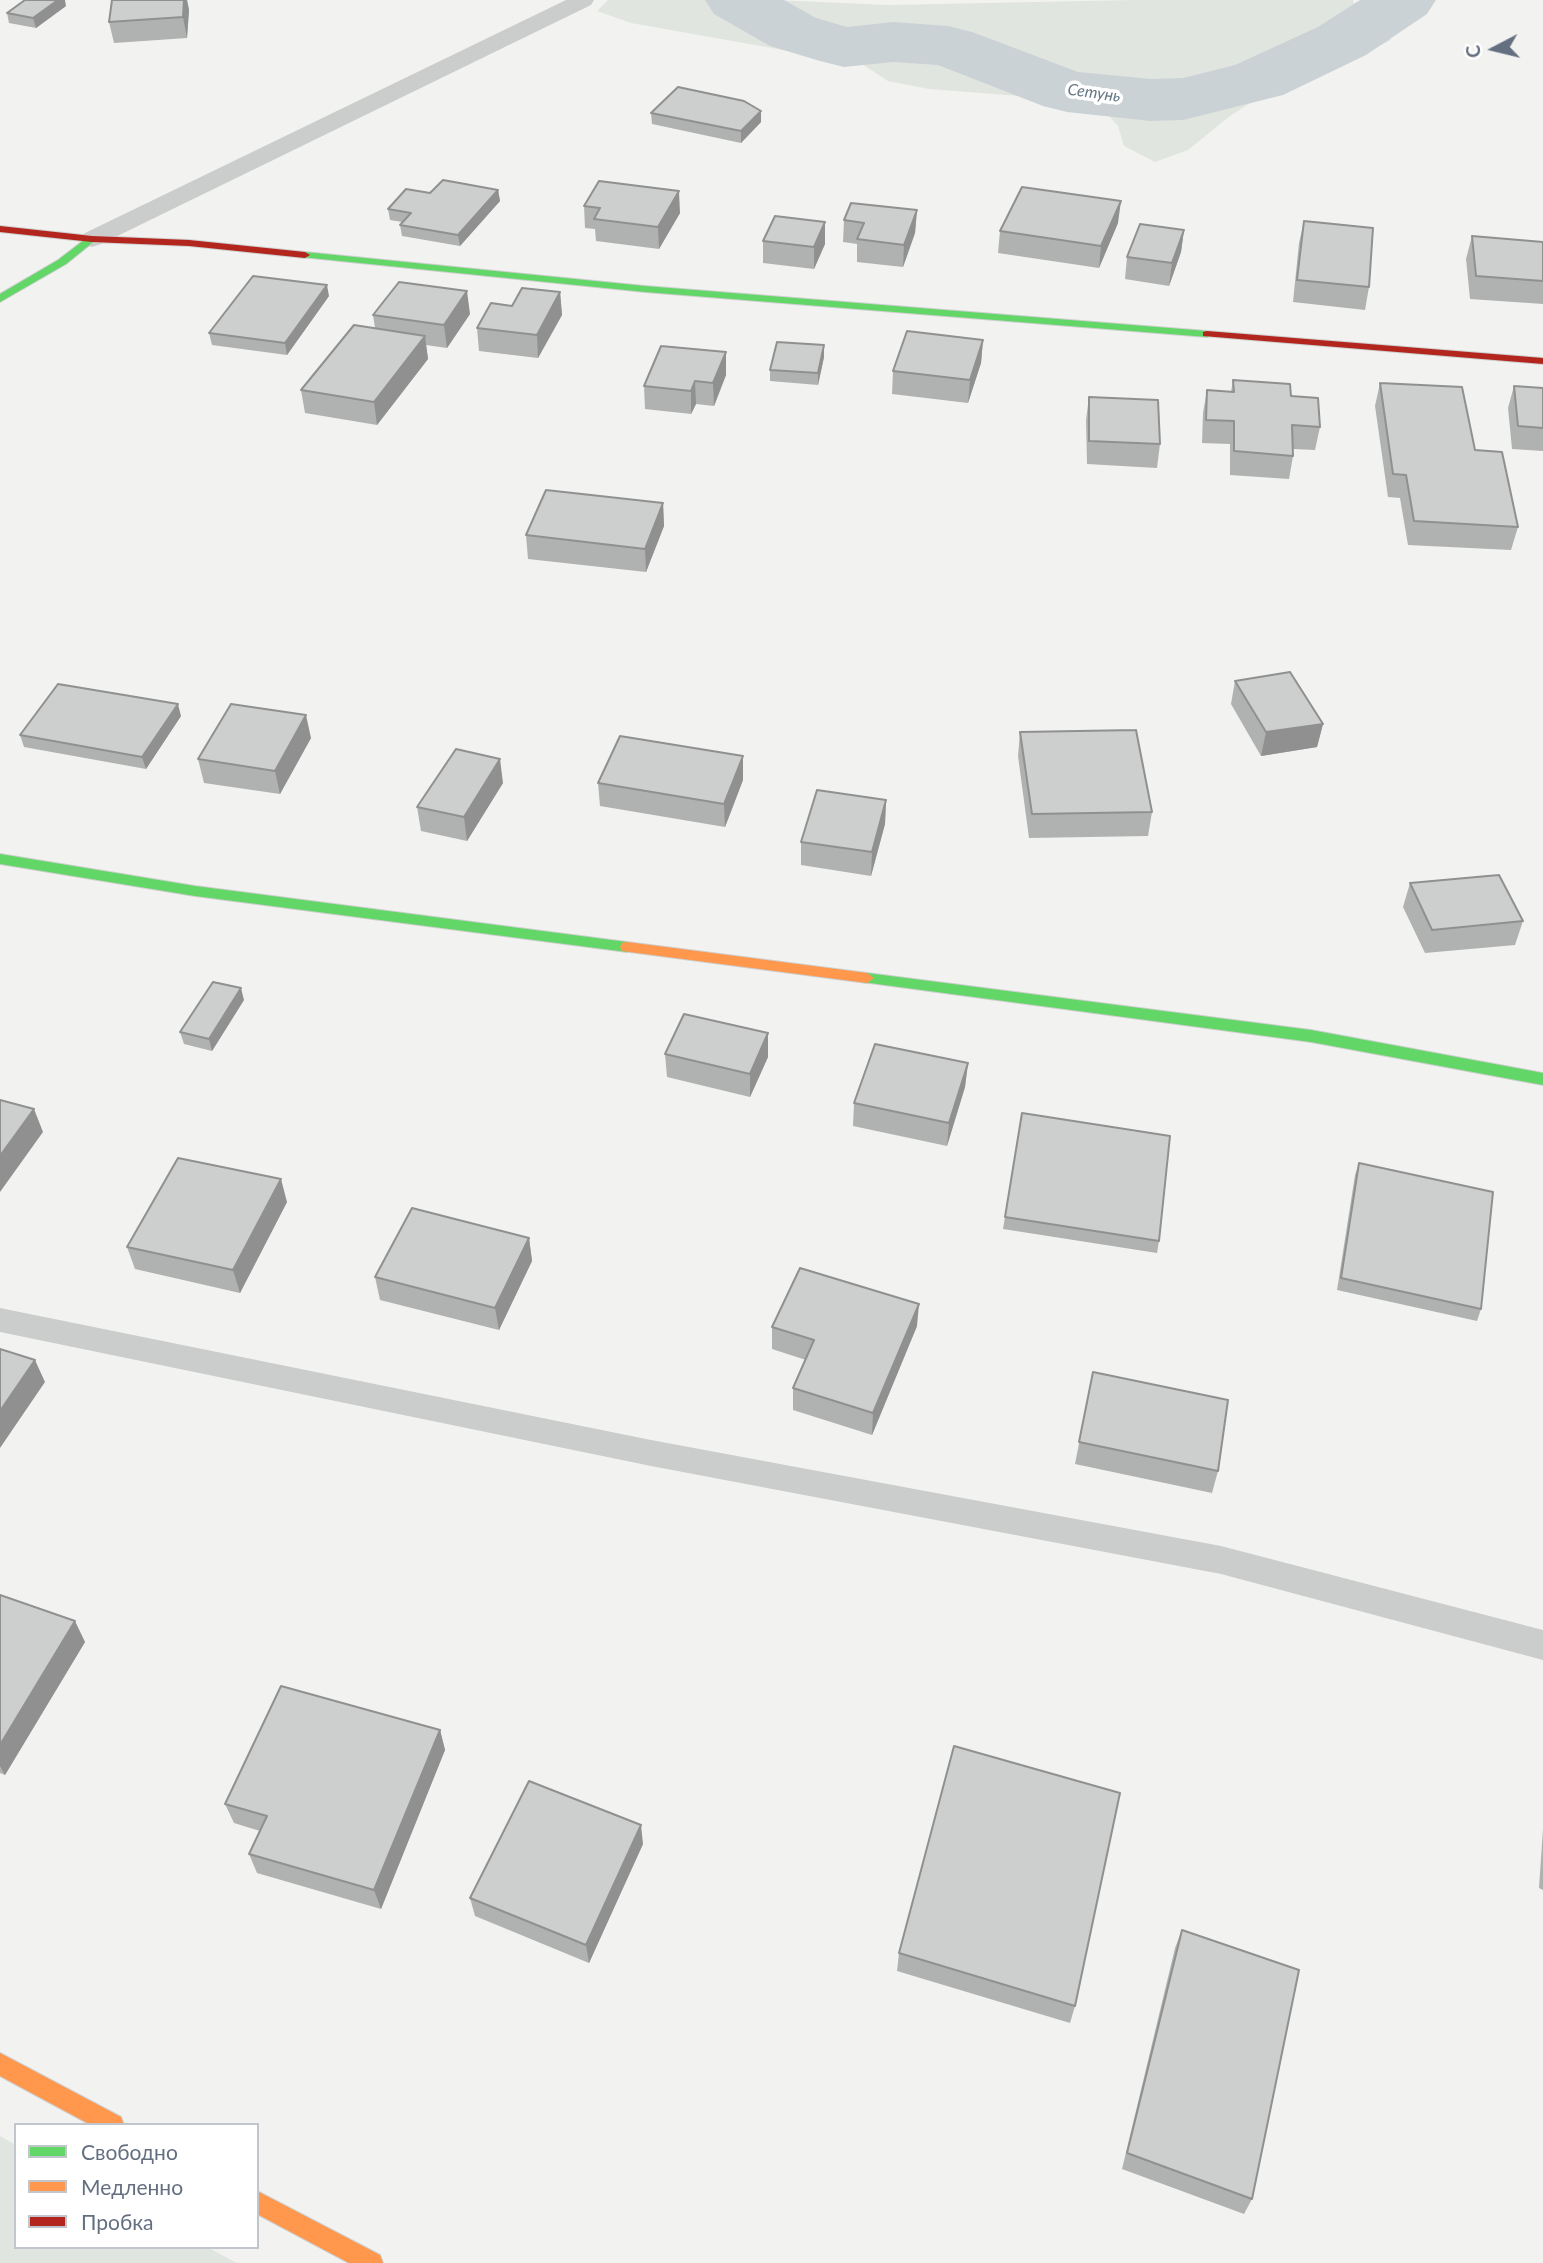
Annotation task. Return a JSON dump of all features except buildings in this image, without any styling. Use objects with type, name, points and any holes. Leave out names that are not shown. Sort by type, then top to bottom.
[{"type":"street","points":[[0,299],[62,262],[92,239],[583,0]]},
{"type":"street","points":[[0,229],[92,239],[189,243],[658,290],[1543,361]]},
{"type":"street","points":[[0,859],[195,891],[1311,1036],[1543,1079]]},
{"type":"street","points":[[0,2064],[109,2123]]},
{"type":"street","points":[[259,2203],[372,2263]]},
{"type":"lane","points":[[0,1320],[650,1454],[1221,1560],[1543,1645]]},
{"type":"shaded area","points":[[608,0],[775,0],[888,5],[1132,0],[1353,0],[1355,8],[1385,22],[1391,40],[1340,66],[1275,87],[1230,116],[1188,150],[1155,162],[1124,146],[1118,126],[1100,106],[1058,99],[929,89],[888,81],[862,64],[631,23],[597,11]]},
{"type":"shaded area","points":[[0,2136],[14,2144],[14,2249],[211,2249],[237,2263],[0,2263]]},
{"type":"waterway","name":"Сетунь","points":[[737,0],[793,32],[844,47],[893,42],[948,46],[1067,91],[1151,100],[1183,99],[1259,80],[1342,41],[1404,0]]},
{"type":"traffic: fast","points":[[0,299],[62,262],[92,239]]},
{"type":"traffic: fast","points":[[305,255],[645,289],[1207,334]]},
{"type":"traffic: fast","points":[[0,859],[195,891],[627,947]]},
{"type":"traffic: fast","points":[[867,978],[1311,1036],[1543,1079]]},
{"type":"traffic: slow","points":[[627,947],[867,978]]},
{"type":"traffic: slow","points":[[0,2064],[109,2123]]},
{"type":"traffic: slow","points":[[259,2203],[372,2263]]},
{"type":"traffic: jam","points":[[0,229],[92,239],[189,243],[305,255]]},
{"type":"traffic: jam","points":[[1207,334],[1543,361]]}]
